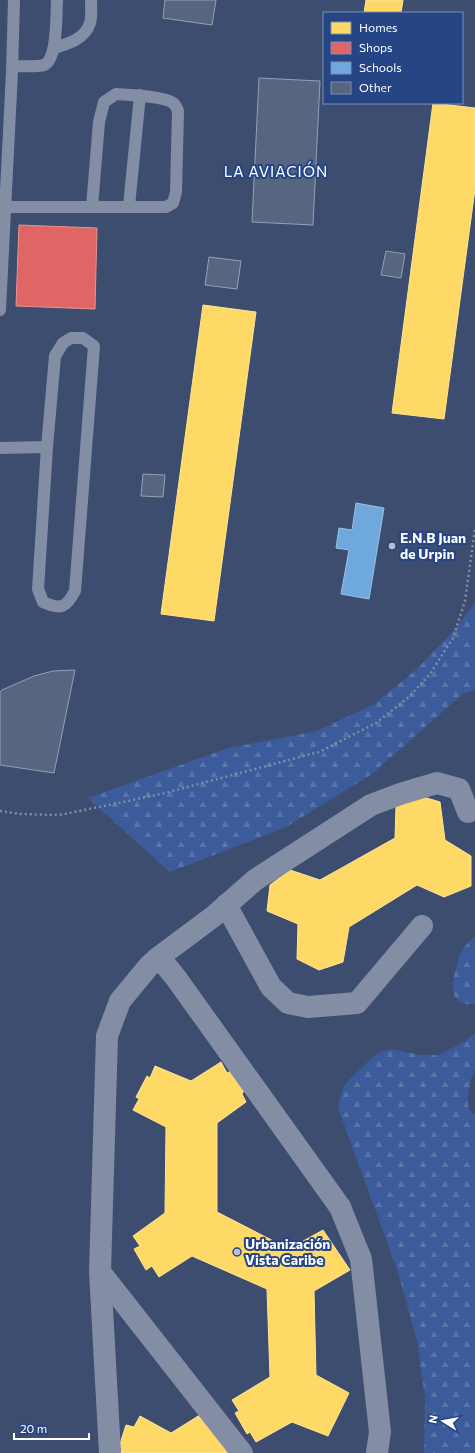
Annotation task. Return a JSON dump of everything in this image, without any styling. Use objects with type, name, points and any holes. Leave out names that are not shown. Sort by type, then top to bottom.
[{"type":"street","points":[[110,1453],[100,1272],[107,1036],[120,1001],[149,966],[159,957],[214,916],[255,880],[371,805],[437,783],[459,789],[468,812]]},
{"type":"street","points":[[226,905],[271,987],[288,1003],[308,1007],[357,1003],[422,926]]},
{"type":"street","points":[[159,957],[176,978],[340,1207],[361,1259],[380,1432],[378,1453]]},
{"type":"street","points":[[100,1272],[242,1453]]},
{"type":"lane","points":[[0,310],[6,207],[14,0]]},
{"type":"lane","points":[[12,66],[44,65],[50,59],[54,48],[57,0]]},
{"type":"lane","points":[[54,48],[73,42],[83,34],[90,23],[91,0]]},
{"type":"lane","points":[[6,207],[92,207],[129,206],[166,207],[173,203],[176,192],[178,111],[175,104],[169,100],[140,95],[116,94],[104,102],[98,122],[92,207]]},
{"type":"lane","points":[[129,206],[140,95]]},
{"type":"lane","points":[[71,338],[83,338],[94,346],[74,591],[70,602],[63,607],[53,606],[43,602],[38,589],[47,447],[55,356],[63,343],[71,338]]},
{"type":"lane","points":[[0,448],[47,447]]},
{"type":"path","points":[[0,811],[20,814],[59,814],[165,793],[319,752],[376,723],[408,697],[430,674],[453,638],[465,601],[475,529]]},
{"type":"green space","points":[[475,602],[475,690],[464,693],[372,774],[286,827],[170,872],[88,798],[228,748],[317,731],[374,704],[417,669],[457,627]]},
{"type":"green space","points":[[475,937],[475,1004],[466,1004],[460,1002],[456,998],[453,980],[458,959],[463,948]]},
{"type":"green space","points":[[475,1033],[475,1070],[471,1079],[468,1105],[471,1113],[475,1114],[475,1453],[424,1453],[425,1398],[417,1341],[397,1269],[338,1108],[343,1087],[374,1056],[383,1051],[392,1049],[420,1055],[439,1055],[467,1040]]},
{"type":"building: Homes","points":[[366,0],[403,0],[401,12],[364,12]]},
{"type":"building: Homes","points":[[433,104],[475,108],[475,189],[444,419],[392,413]]},
{"type":"building: Homes","points":[[203,305],[256,312],[214,621],[161,614]]},
{"type":"building: Homes","points":[[417,795],[440,802],[445,840],[471,856],[471,886],[444,897],[417,885],[349,927],[343,962],[319,970],[297,959],[298,924],[267,911],[270,885],[290,870],[320,880],[395,838],[396,807]]},
{"type":"building: Homes","name":"Urbanización Vista Caribe","points":[[221,1062],[227,1073],[231,1071],[244,1090],[242,1094],[246,1102],[217,1123],[217,1212],[289,1249],[323,1230],[350,1270],[314,1291],[316,1375],[349,1393],[328,1436],[292,1422],[256,1442],[250,1432],[247,1434],[235,1413],[239,1411],[232,1400],[270,1377],[267,1289],[192,1256],[159,1277],[152,1266],[146,1270],[134,1249],[140,1246],[133,1236],[165,1213],[166,1127],[133,1110],[139,1099],[136,1097],[147,1076],[150,1078],[155,1066],[191,1081]]},
{"type":"building: Homes","points":[[203,1413],[229,1453],[120,1453],[122,1448],[119,1447],[126,1425],[134,1427],[140,1416],[171,1433]]},
{"type":"building: Shops","points":[[19,225],[97,228],[95,309],[16,306]]},
{"type":"building: Schools","points":[[356,503],[384,508],[369,599],[341,594],[349,550],[336,548],[339,528],[352,530]]},
{"type":"building: Other","points":[[165,0],[216,0],[212,25],[163,18]]},
{"type":"building: Other","points":[[259,78],[320,81],[313,225],[252,222]]},
{"type":"building: Other","points":[[386,251],[405,254],[401,278],[381,275]]},
{"type":"building: Other","points":[[209,257],[241,261],[237,289],[205,285]]},
{"type":"building: Other","points":[[143,474],[165,475],[163,497],[141,496]]},
{"type":"building: Other","points":[[75,670],[54,773],[0,765],[0,692],[34,676],[53,671]]},
{"type":"place","name":"E.N.B Juan de Urpin","points":[[392,546]]},
{"type":"place","name":"Urbanización Vista Caribe","points":[[237,1252]]},
{"type":"district","name":"LA AVIACIÓN","points":[[276,172]]}]
